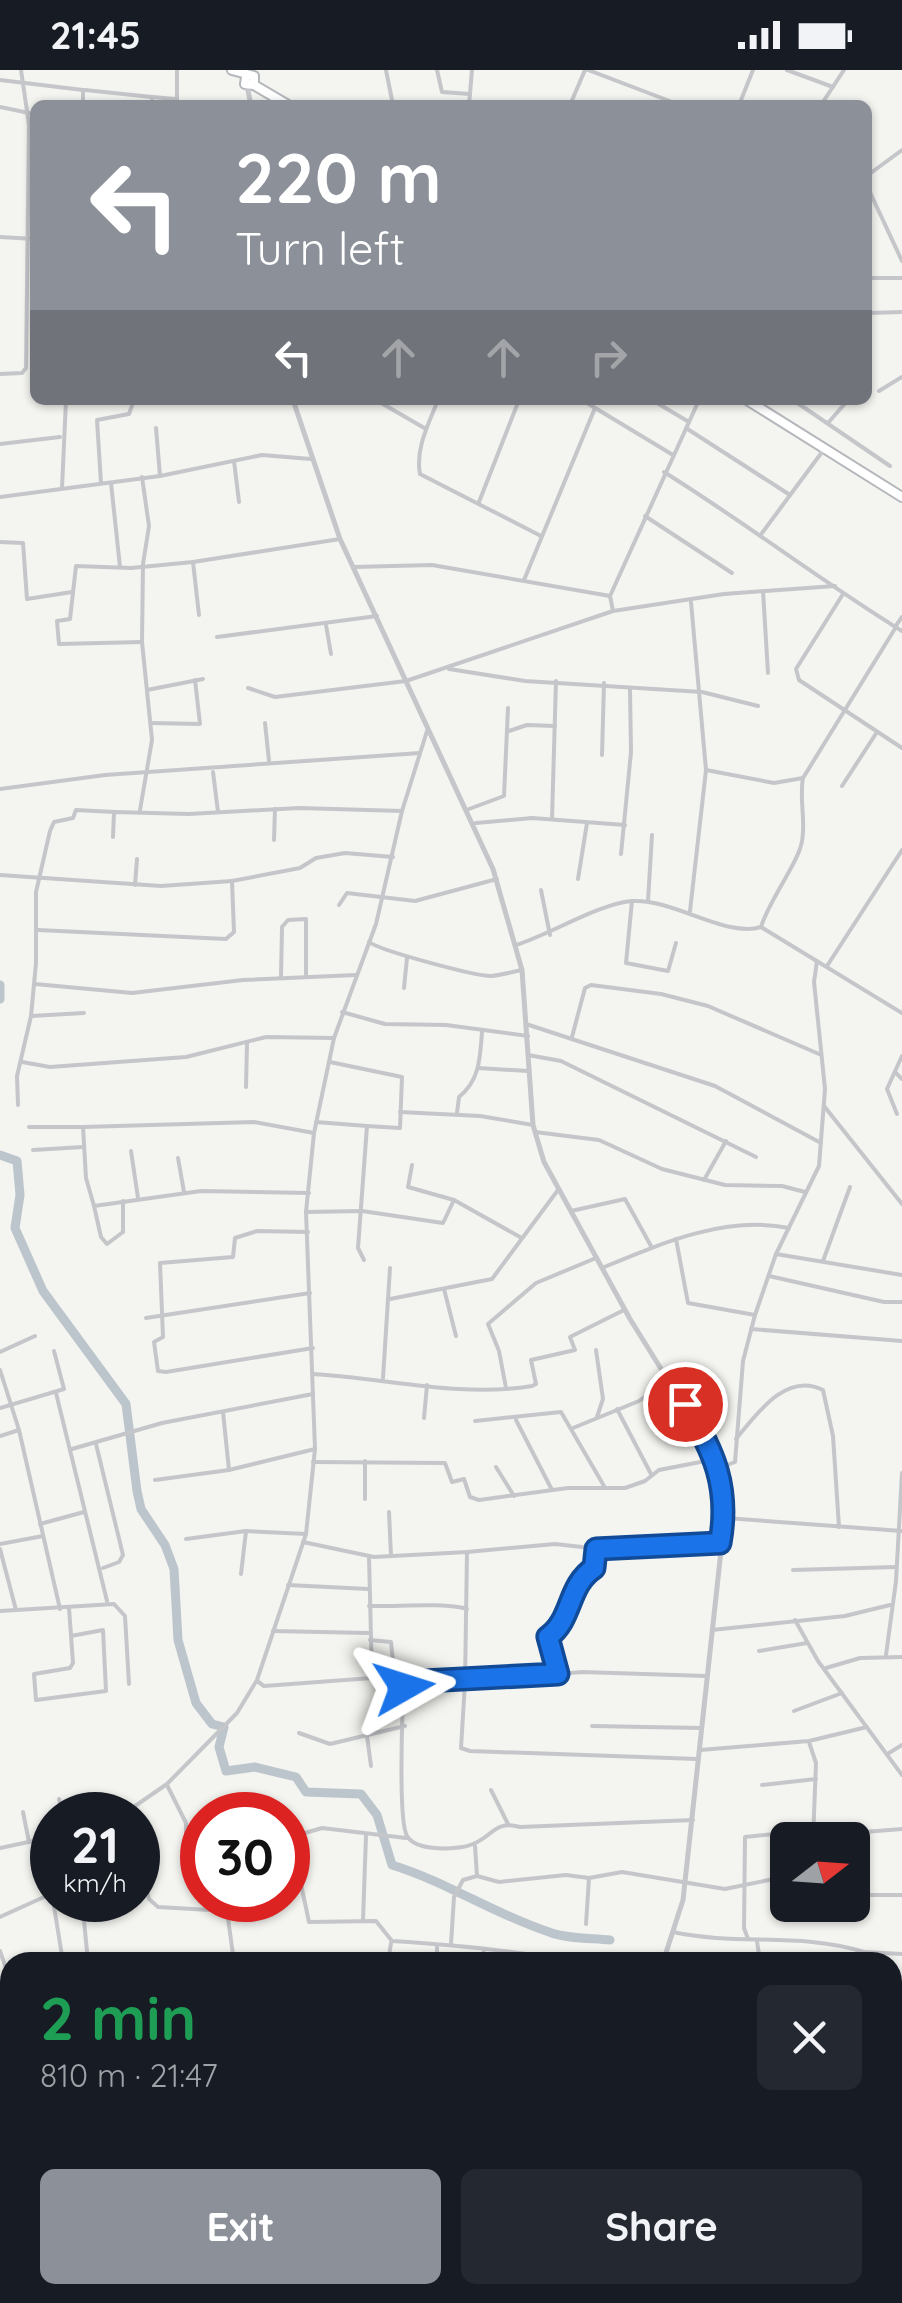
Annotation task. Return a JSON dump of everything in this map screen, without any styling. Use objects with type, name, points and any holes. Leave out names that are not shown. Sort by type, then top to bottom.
[{"type":"main road","points":[[234,71],[280,100]]},
{"type":"main road","points":[[755,405],[902,497]]},
{"type":"street","points":[[20,70],[29,113],[30,155]]},
{"type":"street","points":[[176,100],[178,70]]},
{"type":"street","points":[[386,70],[392,100]]},
{"type":"street","points":[[437,70],[442,92],[470,94]]},
{"type":"street","points":[[469,100],[472,70]]},
{"type":"street","points":[[572,100],[586,70],[667,100]]},
{"type":"street","points":[[741,100],[753,70]]},
{"type":"street","points":[[786,70],[833,87]]},
{"type":"street","points":[[824,100],[844,70]]},
{"type":"street","points":[[0,80],[166,100]]},
{"type":"street","points":[[83,90],[83,100]]},
{"type":"street","points":[[0,108],[29,113]]},
{"type":"street","points":[[872,172],[902,150]]},
{"type":"street","points":[[872,197],[902,262]]},
{"type":"street","points":[[0,237],[30,239]]},
{"type":"street","points":[[0,374],[22,373],[26,368],[30,268]]},
{"type":"street","points":[[872,278],[902,278]]},
{"type":"street","points":[[872,313],[902,312]]},
{"type":"street","points":[[26,327],[30,327]]},
{"type":"street","points":[[879,391],[902,378]]},
{"type":"street","points":[[62,488],[61,437],[65,405]]},
{"type":"street","points":[[101,483],[96,420],[128,414],[132,405]]},
{"type":"street","points":[[295,405],[340,539],[476,823],[497,880],[522,970],[534,1128],[558,1190],[720,1468],[725,1518],[693,1820],[684,1880],[666,1952]]},
{"type":"street","points":[[385,405],[426,429]]},
{"type":"street","points":[[436,405],[426,429],[418,464],[420,474],[541,536]]},
{"type":"street","points":[[479,502],[517,405]]},
{"type":"street","points":[[590,405],[673,455]]},
{"type":"street","points":[[659,405],[790,495]]},
{"type":"street","points":[[613,611],[610,596],[697,405]]},
{"type":"street","points":[[801,405],[890,466]]},
{"type":"street","points":[[828,424],[844,405]]},
{"type":"street","points":[[524,580],[595,408]]},
{"type":"street","points":[[156,428],[160,476]]},
{"type":"street","points":[[0,444],[61,437]]},
{"type":"street","points":[[762,533],[824,448]]},
{"type":"street","points":[[0,497],[160,476],[262,454],[311,459]]},
{"type":"street","points":[[234,461],[239,502]]},
{"type":"street","points":[[664,472],[762,533],[843,594],[902,631]]},
{"type":"street","points":[[140,810],[151,723],[142,642],[143,564],[149,526],[142,477]]},
{"type":"street","points":[[111,482],[120,567]]},
{"type":"street","points":[[645,516],[732,573]]},
{"type":"street","points":[[142,642],[60,644],[58,621],[70,619],[76,566],[193,562],[340,539]]},
{"type":"street","points":[[0,542],[22,544],[27,600],[72,592]]},
{"type":"street","points":[[193,562],[199,615]]},
{"type":"street","points":[[354,567],[432,565],[610,596]]},
{"type":"street","points":[[248,688],[274,697],[406,681],[613,611],[763,591],[835,586]]},
{"type":"street","points":[[763,591],[768,674]]},
{"type":"street","points":[[843,594],[796,669],[799,680],[902,748]]},
{"type":"street","points":[[690,911],[706,770],[692,602]]},
{"type":"street","points":[[216,636],[377,616]]},
{"type":"street","points":[[761,926],[803,840],[799,800],[803,778],[902,617]]},
{"type":"street","points":[[326,625],[331,654]]},
{"type":"street","points":[[444,668],[702,692],[707,697],[758,706]]},
{"type":"street","points":[[148,690],[203,679]]},
{"type":"street","points":[[151,723],[200,724],[195,680]]},
{"type":"street","points":[[552,819],[556,681]]},
{"type":"street","points":[[602,755],[604,683]]},
{"type":"street","points":[[621,854],[626,825],[630,687]]},
{"type":"street","points":[[469,809],[504,796],[508,708]]},
{"type":"street","points":[[265,723],[269,761]]},
{"type":"street","points":[[508,731],[526,725],[555,726]]},
{"type":"street","points":[[155,1792],[228,1724],[257,1680],[306,1534],[315,1449],[306,1212],[314,1133],[334,1038],[384,896],[402,811],[428,726]]},
{"type":"street","points":[[842,786],[876,732]]},
{"type":"street","points":[[0,789],[213,770],[269,761],[420,753]]},
{"type":"street","points":[[213,770],[218,812]]},
{"type":"street","points":[[706,770],[774,783],[803,778]]},
{"type":"street","points":[[18,1105],[20,1060],[31,1016],[40,879],[54,822],[73,818],[76,810],[177,814],[275,809],[402,811]]},
{"type":"street","points":[[274,840],[275,809]]},
{"type":"street","points":[[113,837],[114,812]]},
{"type":"street","points":[[476,823],[552,819],[626,825]]},
{"type":"street","points":[[578,880],[588,823]]},
{"type":"street","points":[[648,901],[652,835]]},
{"type":"street","points":[[827,966],[902,850]]},
{"type":"street","points":[[0,874],[134,885],[232,881],[300,868],[316,858],[345,853],[394,857]]},
{"type":"street","points":[[134,885],[137,860]]},
{"type":"street","points":[[339,905],[347,893],[414,901],[497,880]]},
{"type":"street","points":[[38,930],[226,939],[234,932],[232,881]]},
{"type":"street","points":[[541,890],[550,934]]},
{"type":"street","points":[[516,945],[632,901],[648,901],[740,929],[761,926],[901,1011]]},
{"type":"street","points":[[632,901],[626,963],[668,971],[676,943]]},
{"type":"street","points":[[282,977],[282,927],[292,920],[306,920],[306,975]]},
{"type":"street","points":[[369,942],[407,958],[427,959],[484,975],[522,970]]},
{"type":"street","points":[[404,988],[407,958]]},
{"type":"street","points":[[720,1468],[736,1462],[754,1315],[776,1254],[819,1166],[824,1106],[817,961]]},
{"type":"street","points":[[34,984],[132,993],[306,975],[356,976]]},
{"type":"street","points":[[572,1037],[585,988],[591,985],[661,994],[708,1006],[820,1054]]},
{"type":"street","points":[[342,1012],[385,1024],[446,1024],[528,1036]]},
{"type":"street","points":[[31,1016],[84,1013]]},
{"type":"street","points":[[526,1024],[715,1086],[822,1144]]},
{"type":"street","points":[[457,1116],[459,1097],[471,1088],[478,1068],[482,1032]]},
{"type":"street","points":[[20,1060],[50,1066],[186,1057],[266,1038],[334,1038]]},
{"type":"street","points":[[246,1087],[248,1043]]},
{"type":"street","points":[[528,1055],[561,1061],[756,1157]]},
{"type":"street","points":[[896,1114],[887,1088],[902,1056]]},
{"type":"street","points":[[316,1122],[400,1128],[402,1078],[330,1062]]},
{"type":"street","points":[[478,1068],[528,1071]]},
{"type":"street","points":[[895,1072],[902,1080]]},
{"type":"street","points":[[824,1106],[902,1204]]},
{"type":"street","points":[[400,1112],[457,1116],[598,1140],[662,1169],[704,1180],[805,1192]]},
{"type":"street","points":[[29,1127],[254,1122],[279,1123],[314,1133]]},
{"type":"street","points":[[364,1260],[358,1248],[367,1126]]},
{"type":"street","points":[[83,1127],[94,1206],[101,1237],[107,1244],[123,1232],[123,1201]]},
{"type":"street","points":[[704,1180],[726,1141]]},
{"type":"street","points":[[33,1150],[83,1147]]},
{"type":"street","points":[[131,1151],[138,1198]]},
{"type":"street","points":[[178,1158],[184,1193]]},
{"type":"street","points":[[412,1166],[408,1187],[454,1200],[522,1238]]},
{"type":"street","points":[[823,1261],[850,1187]]},
{"type":"street","points":[[390,1299],[492,1279],[558,1190]]},
{"type":"street","points":[[94,1206],[184,1193],[308,1193]]},
{"type":"street","points":[[571,1212],[625,1199],[652,1248]]},
{"type":"street","points":[[306,1212],[362,1211],[443,1223],[454,1200]]},
{"type":"street","points":[[602,1268],[676,1239],[755,1223],[788,1228]]},
{"type":"street","points":[[309,1232],[245,1233],[235,1238],[233,1256],[160,1263],[159,1315],[163,1337],[154,1342],[154,1348],[162,1372],[313,1348]]},
{"type":"street","points":[[676,1239],[688,1303],[754,1315]]},
{"type":"street","points":[[776,1254],[902,1276]]},
{"type":"street","points":[[506,1388],[500,1351],[488,1324],[536,1283],[596,1258]]},
{"type":"street","points":[[383,1378],[390,1268]]},
{"type":"street","points":[[769,1276],[884,1302],[902,1302]]},
{"type":"street","points":[[444,1289],[456,1336]]},
{"type":"street","points":[[146,1318],[310,1293]]},
{"type":"street","points":[[313,1374],[383,1378],[475,1391],[534,1385],[531,1360],[575,1350],[570,1337],[625,1309]]},
{"type":"street","points":[[751,1329],[902,1340]]},
{"type":"street","points":[[0,1352],[35,1336]]},
{"type":"street","points":[[596,1350],[604,1398],[597,1417]]},
{"type":"street","points":[[0,1408],[64,1389],[54,1351]]},
{"type":"street","points":[[0,1370],[19,1430],[60,1609]]},
{"type":"street","points":[[572,1428],[639,1401],[670,1378]]},
{"type":"street","points":[[424,1418],[427,1385]]},
{"type":"street","points":[[736,1439],[776,1395],[808,1385],[822,1390],[834,1436],[838,1526]]},
{"type":"street","points":[[56,1393],[108,1601],[125,1616],[129,1684]]},
{"type":"street","points":[[72,1449],[162,1423],[313,1394]]},
{"type":"street","points":[[618,1409],[651,1474]]},
{"type":"street","points":[[223,1412],[229,1470]]},
{"type":"street","points":[[476,1421],[516,1420],[560,1412],[604,1486]]},
{"type":"street","points":[[516,1420],[552,1490]]},
{"type":"street","points":[[0,1436],[19,1430]]},
{"type":"street","points":[[96,1444],[122,1555],[119,1562],[102,1568]]},
{"type":"street","points":[[155,1480],[229,1470],[315,1449]]},
{"type":"street","points":[[314,1462],[445,1463],[452,1482],[464,1478],[474,1499],[637,1485],[651,1474],[716,1458]]},
{"type":"street","points":[[365,1498],[366,1462]]},
{"type":"street","points":[[496,1467],[514,1496]]},
{"type":"street","points":[[886,1655],[891,1605],[899,1581],[896,1567],[902,1474]]},
{"type":"street","points":[[40,1524],[85,1512]]},
{"type":"street","points":[[389,1512],[392,1556]]},
{"type":"street","points":[[725,1518],[900,1531]]},
{"type":"street","points":[[186,1539],[246,1531],[306,1534]]},
{"type":"street","points":[[241,1574],[246,1531]]},
{"type":"street","points":[[16,1610],[0,1546],[43,1536]]},
{"type":"street","points":[[303,1542],[370,1556],[555,1544],[596,1549],[720,1543]]},
{"type":"street","points":[[558,1674],[548,1637],[562,1627],[579,1580],[594,1568],[596,1549]]},
{"type":"street","points":[[466,1552],[461,1748],[697,1759]]},
{"type":"street","points":[[370,1556],[368,1633],[372,1678]]},
{"type":"street","points":[[793,1570],[896,1567]]},
{"type":"street","points":[[288,1585],[370,1589]]},
{"type":"street","points":[[0,1611],[60,1609],[108,1601]]},
{"type":"street","points":[[369,1606],[422,1608],[444,1604],[467,1609]]},
{"type":"street","points":[[712,1630],[844,1616],[891,1605]]},
{"type":"street","points":[[68,1608],[73,1663],[70,1668],[34,1674],[36,1700],[106,1691],[103,1630],[73,1633]]},
{"type":"street","points":[[795,1620],[807,1643],[902,1774]]},
{"type":"street","points":[[272,1631],[368,1633]]},
{"type":"street","points":[[370,1640],[392,1642],[395,1682]]},
{"type":"street","points":[[759,1651],[807,1643]]},
{"type":"street","points":[[826,1668],[886,1655],[902,1658]]},
{"type":"street","points":[[257,1680],[264,1686],[372,1678],[464,1682],[558,1674],[706,1676]]},
{"type":"street","points":[[405,1682],[401,1760],[408,1838]]},
{"type":"street","points":[[794,1711],[842,1693]]},
{"type":"street","points":[[299,1734],[330,1744],[405,1726]]},
{"type":"street","points":[[592,1726],[701,1728]]},
{"type":"street","points":[[700,1750],[809,1741],[867,1727]]},
{"type":"street","points":[[366,1736],[371,1766]]},
{"type":"street","points":[[809,1741],[816,1779],[814,1822]]},
{"type":"street","points":[[888,1753],[902,1744]]},
{"type":"street","points":[[762,1785],[816,1779]]},
{"type":"street","points":[[167,1784],[180,1809]]},
{"type":"street","points":[[491,1790],[508,1824]]},
{"type":"street","points":[[0,1848],[29,1842],[23,1812]]},
{"type":"street","points":[[366,1836],[374,1831],[439,1848],[476,1844],[499,1825],[508,1824],[520,1827],[693,1820]]},
{"type":"street","points":[[366,1836],[357,1831],[322,1828],[291,1837],[307,1920],[381,1922],[392,1941],[390,1952]]},
{"type":"street","points":[[870,1831],[902,1829]]},
{"type":"street","points":[[748,1939],[744,1928],[746,1835],[770,1835]]},
{"type":"street","points":[[363,1920],[366,1836]]},
{"type":"street","points":[[476,1844],[477,1876]]},
{"type":"street","points":[[451,1944],[456,1892],[463,1880],[477,1876],[499,1882],[566,1875],[589,1878],[622,1872],[725,1889],[770,1879]]},
{"type":"street","points":[[586,1924],[589,1878]]},
{"type":"street","points":[[870,1895],[902,1895]]},
{"type":"street","points":[[0,1916],[30,1903]]},
{"type":"street","points":[[160,1907],[227,1911],[233,1952]]},
{"type":"street","points":[[57,1922],[61,1952]]},
{"type":"street","points":[[84,1922],[87,1952]]},
{"type":"street","points":[[673,1932],[726,1940],[821,1941],[864,1952]]},
{"type":"street","points":[[392,1941],[502,1952]]},
{"type":"street","points":[[757,1941],[759,1952]]},
{"type":"street","points":[[437,1947],[437,1952]]},
{"type":"waterway","points":[[0,985],[0,999]]},
{"type":"waterway","points":[[0,1155],[17,1161],[20,1195],[15,1228],[43,1291],[126,1404],[141,1509],[165,1545],[174,1569],[178,1640],[196,1703],[212,1724],[224,1727],[219,1747],[226,1771],[255,1767],[296,1777],[306,1792],[361,1794],[377,1815],[392,1865],[549,1932],[610,1940]]},
{"type":"route","points":[[404,1687],[405,1682],[432,1684],[558,1674],[548,1637],[562,1627],[579,1580],[594,1568],[596,1549],[720,1543],[726,1514],[720,1468],[685,1404]]}]
